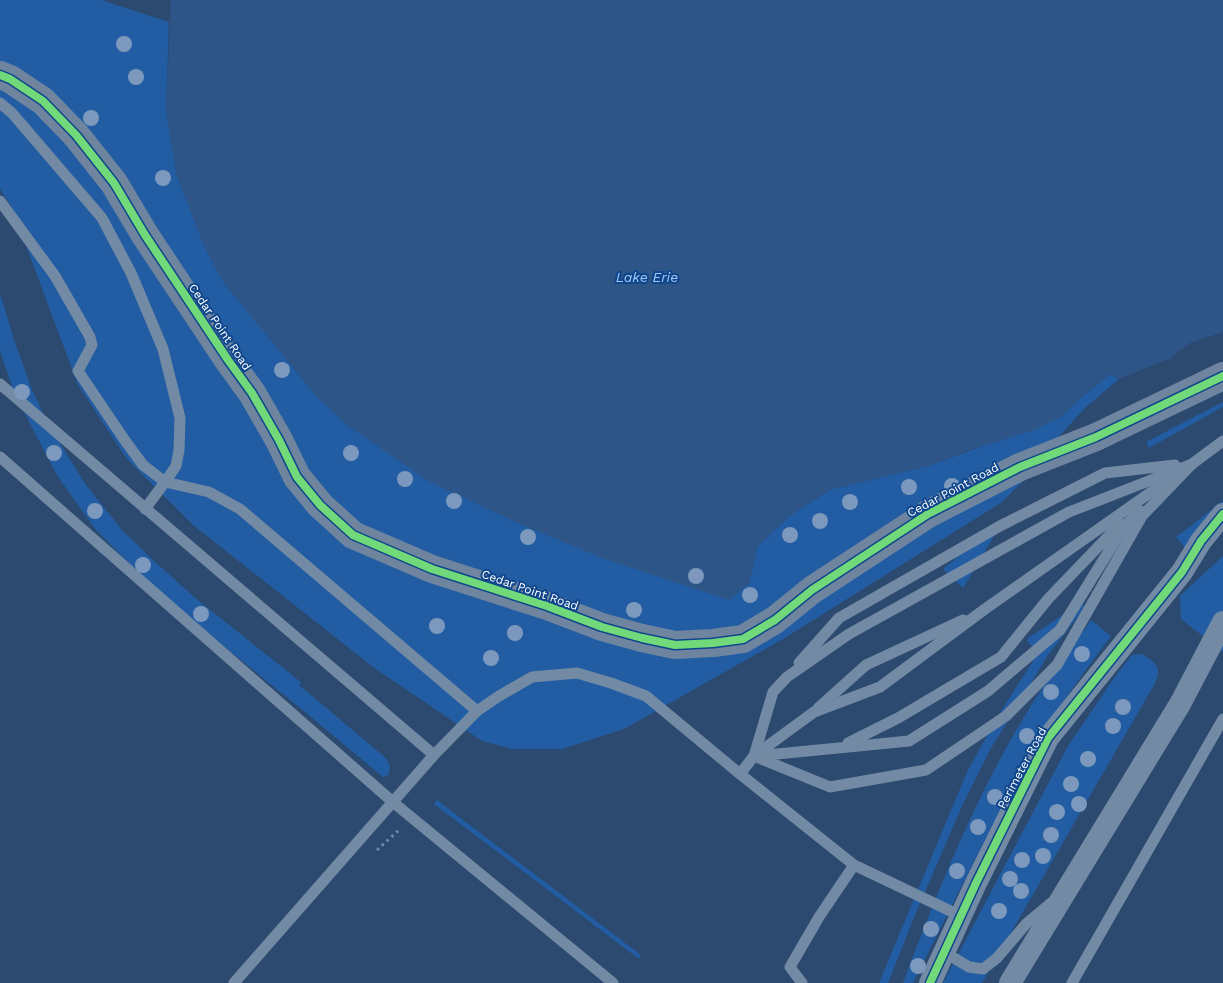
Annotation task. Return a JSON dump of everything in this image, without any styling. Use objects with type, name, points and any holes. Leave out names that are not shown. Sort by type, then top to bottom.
[{"type":"street","name":"Cedar Point Road","points":[[0,75],[10,79],[43,101],[76,135],[114,183],[145,235],[252,393],[279,440],[297,477],[320,505],[353,535],[432,570],[547,606],[602,627],[642,638],[675,645],[743,639],[775,620],[812,590],[928,514],[1020,467],[1096,437],[1223,376]]},
{"type":"street","name":"Perimeter Road","points":[[930,983],[960,916],[1048,738],[1182,572],[1201,541],[1223,514]]},
{"type":"street","points":[[1010,983],[1180,704],[1223,622]]},
{"type":"lane","points":[[0,102],[12,113],[102,218],[131,273],[163,349],[180,418],[179,450],[176,466],[145,509]]},
{"type":"lane","points":[[0,201],[55,276],[90,337],[92,345],[78,371],[143,465],[165,482],[209,492],[240,509],[477,711]]},
{"type":"lane","points":[[0,384],[434,755]]},
{"type":"lane","points":[[814,712],[880,687],[985,609],[1223,441]]},
{"type":"lane","points":[[0,457],[394,802],[613,983]]},
{"type":"lane","points":[[787,677],[857,630],[1068,512],[1192,464]]},
{"type":"lane","points":[[754,756],[773,692],[839,618],[1000,526],[1105,473],[1192,464]]},
{"type":"lane","points":[[842,747],[898,718],[1001,657],[1048,599],[1123,521],[1192,464]]},
{"type":"lane","points":[[754,756],[909,741],[988,691],[1060,630],[1125,525],[1192,464]]},
{"type":"lane","points":[[754,756],[830,787],[926,770],[1006,716],[1057,664],[1142,516],[1192,464]]},
{"type":"lane","points":[[740,774],[754,756],[814,712],[866,665],[985,609]]},
{"type":"lane","points":[[234,983],[434,755],[477,711],[532,677],[577,673],[646,696],[854,865],[960,916]]},
{"type":"lane","points":[[1072,983],[1223,719]]},
{"type":"lane","points":[[802,983],[790,967],[819,917],[854,865]]},
{"type":"lane","points":[[944,952],[969,967],[983,969],[997,958],[1026,924],[1069,887]]},
{"type":"shaded area","points":[[0,0],[101,0],[169,22],[166,110],[177,176],[205,248],[224,283],[261,327],[749,584],[757,547],[788,517],[829,490],[931,465],[1061,417],[1110,374],[1119,379],[1085,408],[1061,434],[1043,461],[1002,502],[783,639],[624,729],[562,749],[512,749],[482,741],[373,667],[193,525],[127,459],[78,385],[12,208],[0,189]]},
{"type":"shaded area","points":[[0,293],[31,387],[48,424],[86,485],[123,531],[151,558],[194,597],[301,682],[299,685],[387,759],[390,767],[388,776],[383,777],[163,597],[96,530],[58,477],[15,395],[0,351]]},
{"type":"shaded area","points":[[1223,402],[1223,407],[1149,448],[1146,442]]},
{"type":"shaded area","points":[[1223,501],[1223,520],[1187,550],[1176,537]]},
{"type":"shaded area","points":[[994,527],[997,531],[963,588],[943,569]]},
{"type":"shaded area","points":[[1223,556],[1223,652],[1181,619],[1180,596]]},
{"type":"shaded area","points":[[1081,603],[1085,607],[1048,655],[990,750],[963,804],[888,983],[879,983],[967,772],[998,716],[1038,653],[1027,641],[1028,638]]},
{"type":"shaded area","points":[[1091,620],[1111,636],[1063,703],[1030,757],[995,821],[913,983],[903,983],[943,881],[989,781],[1032,704]]},
{"type":"shaded area","points":[[1141,654],[1156,665],[1158,676],[1156,682],[982,983],[943,983],[1068,746],[1132,655]]},
{"type":"shaded area","points":[[437,800],[641,955],[639,959],[434,804]]},
{"type":"water","name":"Lake Erie","points":[[171,0],[1223,0],[1223,332],[1190,343],[1171,358],[1119,379],[1110,374],[1061,417],[1034,430],[967,451],[931,465],[829,490],[788,517],[757,547],[749,584],[729,600],[602,558],[520,524],[430,482],[348,426],[316,396],[224,283],[205,248],[177,176],[166,110]]},
{"type":"cycle path","points":[[0,75],[10,79],[43,101],[76,135],[114,183],[145,235],[252,393],[279,440],[297,477],[320,505],[353,535],[432,569],[547,606],[602,627],[642,638],[675,645],[743,639],[775,620],[812,590],[928,514],[1020,467],[1096,437],[1223,376]]},
{"type":"cycle path","points":[[930,983],[976,883],[1048,738],[1182,572],[1201,541],[1223,514]]}]
